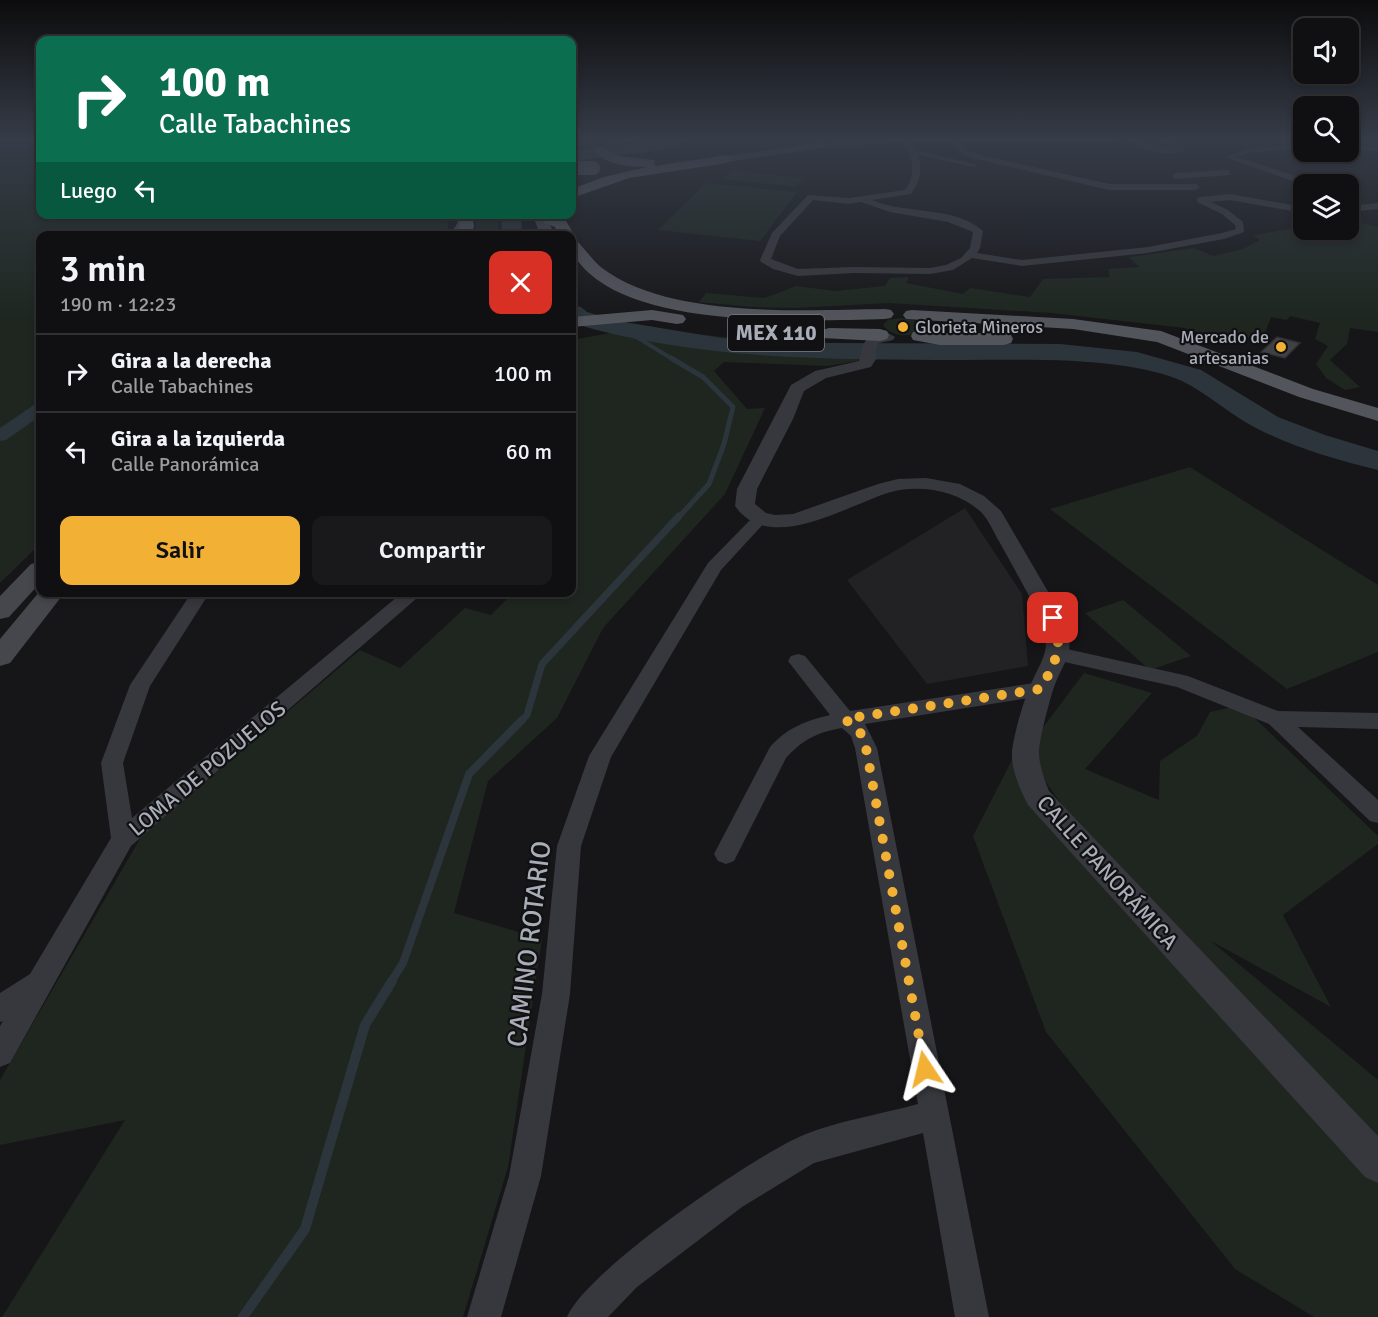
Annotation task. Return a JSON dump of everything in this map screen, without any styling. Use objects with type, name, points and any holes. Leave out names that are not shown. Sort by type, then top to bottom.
[{"type":"main road","points":[[549,219],[563,225]]},
{"type":"main road","name":"MEX 110","points":[[576,251],[595,269],[615,283],[652,299],[699,308],[806,315],[885,314],[1073,324],[1143,333],[1183,344],[1306,393],[1378,415]]},
{"type":"main road","points":[[876,345],[873,332],[867,324],[871,318],[885,314]]},
{"type":"main road","name":"MEX 110","points":[[581,324],[652,315],[740,330],[781,333]]},
{"type":"main road","points":[[912,315],[927,324],[928,331],[920,336]]},
{"type":"main road","points":[[581,324],[673,319]]},
{"type":"main road","name":"MEX 110","points":[[811,334],[876,345],[920,336],[940,339],[1074,341],[1143,349],[1216,370],[1358,429]]},
{"type":"main road","points":[[0,610],[36,574]]},
{"type":"main road","points":[[0,657],[49,597]]},
{"type":"street","points":[[807,201],[775,235],[765,260],[777,268],[813,274],[850,270],[928,272],[951,268],[964,261],[978,240],[978,231],[966,224],[907,212],[871,201]]},
{"type":"street","points":[[970,255],[1023,263],[1148,250],[1241,231],[1240,225],[1225,212],[1197,201]]},
{"type":"street","points":[[1255,201],[1293,208]]},
{"type":"street","points":[[1359,208],[1378,206]]},
{"type":"street","points":[[876,345],[865,364],[820,374],[797,388],[784,419],[744,497],[745,506],[760,519],[791,520],[813,516],[885,488],[903,485],[939,485],[965,493],[991,511],[1028,573],[1053,618],[1058,634],[1058,654],[1181,681],[1276,719],[1378,721]]},
{"type":"street","name":"CAMINO ROTARIO","points":[[484,1317],[525,1176],[556,994],[569,846],[600,756],[714,567],[760,519]]},
{"type":"street","name":"LOMA DE POZUELOS","points":[[123,839],[112,763],[140,685],[198,597]]},
{"type":"street","name":"LOMA DE POZUELOS","points":[[123,839],[409,597]]},
{"type":"street","name":"CALLE PANORÁMICA","points":[[1058,654],[1041,689],[1025,752],[1029,775],[1038,798],[1370,1151]]},
{"type":"street","points":[[798,661],[845,719],[860,732],[866,748],[972,1317]]},
{"type":"street","points":[[726,854],[770,767],[790,739],[809,728],[845,719],[1041,689]]},
{"type":"street","points":[[1276,719],[1378,814]]},
{"type":"street","points":[[0,1053],[123,839]]},
{"type":"street","points":[[0,1009],[41,982]]},
{"type":"street","points":[[584,1317],[625,1275],[731,1196],[807,1149],[933,1115]]},
{"type":"shaded area","points":[[0,201],[36,201],[36,219],[447,219],[448,228],[446,231],[36,231],[36,548],[0,583]]},
{"type":"shaded area","points":[[687,201],[790,201],[760,241],[658,230]]},
{"type":"shaded area","points":[[476,219],[499,219],[498,231],[475,231]]},
{"type":"shaded area","points":[[1359,222],[1378,227],[1378,332],[1350,328],[1347,344],[1330,360],[1360,387],[1345,390],[1326,378],[1316,364],[1328,346],[1315,339],[1320,323],[1290,316],[1287,320],[1271,317],[1265,333],[1259,332],[1251,338],[1211,336],[1184,328],[1052,313],[889,303],[794,308],[699,302],[706,293],[765,298],[796,286],[835,291],[885,286],[890,278],[909,277],[906,283],[963,294],[970,288],[1030,297],[1043,279],[1110,277],[1108,269],[1139,267],[1129,257],[1194,248],[1213,256],[1243,249],[1260,240],[1253,235],[1293,229],[1293,240],[1359,240]]},
{"type":"shaded area","points":[[899,318],[918,321],[925,329],[915,334],[903,335],[892,332],[883,325],[888,320]]},
{"type":"shaded area","points":[[638,328],[771,342],[843,345],[856,348],[858,361],[828,366],[724,362],[714,371],[747,409],[765,408],[725,494],[603,628],[557,718],[488,781],[454,913],[542,939],[508,1167],[463,1317],[2,1317],[125,1120],[0,1145],[0,1080],[141,837],[360,650],[400,668],[465,608],[491,615],[509,597],[576,597],[576,339]]},
{"type":"shaded area","points":[[1190,467],[1378,585],[1378,652],[1287,689],[1050,509]]},
{"type":"shaded area","points":[[965,508],[1022,594],[1028,666],[927,684],[847,580]]},
{"type":"shaded area","points":[[1123,600],[1191,656],[1150,670],[1085,613]]},
{"type":"shaded area","points":[[1084,673],[1152,693],[1085,769],[1159,800],[1160,761],[1197,736],[1210,712],[1241,705],[1378,836],[1378,844],[1283,915],[1331,1007],[1211,941],[1378,1080],[1378,1317],[1314,1317],[1235,1269],[1046,1032],[973,836],[1030,725],[1032,742]],"holes":[[[1035,767],[1082,833],[1038,798]]]},
{"type":"building","name":"Mercado de artesanias","points":[[1277,337],[1300,343],[1285,358],[1261,352]]},
{"type":"waterway","points":[[511,219],[511,231]]},
{"type":"waterway","points":[[576,315],[649,335],[757,348],[830,351],[1060,352],[1137,360],[1167,367],[1191,376],[1253,415],[1283,430],[1378,461]]},
{"type":"waterway","points":[[630,333],[674,360]]},
{"type":"waterway","points":[[671,358],[703,377],[733,407],[724,444],[709,484],[678,518]]},
{"type":"waterway","points":[[0,436],[36,412]]},
{"type":"waterway","points":[[522,720],[527,715],[542,664],[679,516]]},
{"type":"waterway","points":[[391,982],[403,963],[469,774],[522,720]]},
{"type":"waterway","points":[[243,1317],[305,1229],[365,1025],[392,981]]},
{"type":"place","name":"Glorieta Mineros","points":[[903,327]]},
{"type":"place","name":"Mercado de artesanias","points":[[1281,347]]},
{"type":"route","points":[[925,1069],[866,748],[860,732],[845,719],[1041,689],[1058,654],[1058,634],[1053,618]]}]
